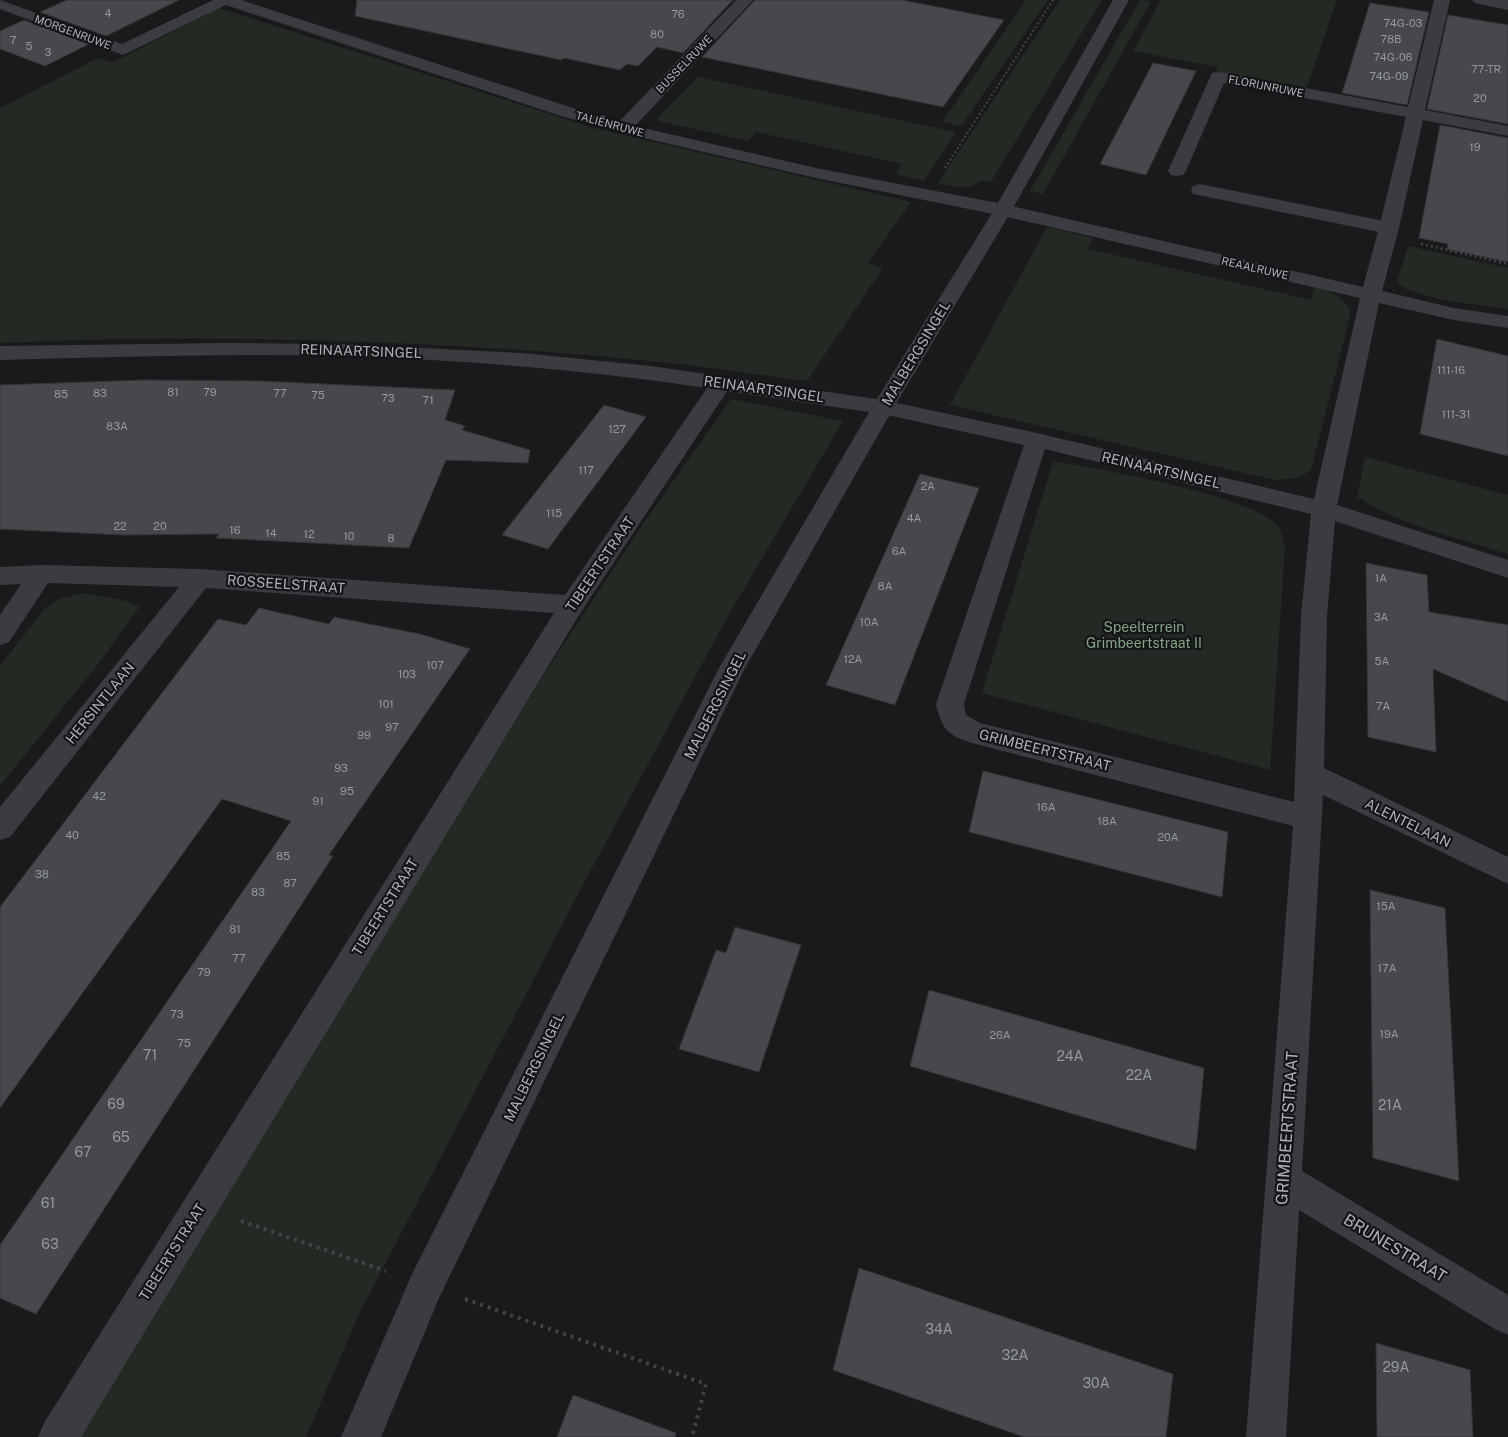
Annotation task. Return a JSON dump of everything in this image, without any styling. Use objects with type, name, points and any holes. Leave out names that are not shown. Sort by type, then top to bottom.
[{"type":"street","name":"MORGENRUWE","points":[[0,4],[123,50],[225,0]]},
{"type":"street","name":"TALIËNRUWE","points":[[225,0],[272,9],[567,112],[623,128],[816,174],[1003,210]]},
{"type":"street","name":"BUSSELRUWE","points":[[623,128],[745,0]]},
{"type":"street","name":"MALBERGSINGEL","points":[[361,1437],[426,1285],[732,668],[883,406],[1003,210],[1121,0]]},
{"type":"street","points":[[1324,509],[1371,294],[1388,232],[1442,0]]},
{"type":"street","points":[[1480,0],[1508,5]]},
{"type":"street","name":"FLORIJNRUWE","points":[[1177,171],[1218,77],[1414,115]]},
{"type":"street","points":[[1414,115],[1508,131]]},
{"type":"street","points":[[1200,190],[1388,232]]},
{"type":"street","name":"REAALRUWE","points":[[1003,210],[1454,314],[1508,322]]},
{"type":"street","name":"REINAARTSINGEL","points":[[0,353],[226,349],[408,352],[599,367],[883,406],[1037,440],[1324,509],[1508,569]]},
{"type":"street","name":"TIBEERTSTRAAT","points":[[58,1437],[572,605],[721,383]]},
{"type":"street","name":"GRIMBEERTSTRAAT","points":[[1037,440],[950,704],[954,721],[972,732],[1308,818]]},
{"type":"street","name":"GRIMBEERTSTRAAT","points":[[1266,1437],[1308,818],[1314,616],[1324,509]]},
{"type":"street","points":[[0,634],[41,574]]},
{"type":"street","name":"ROSSEELSTRAAT","points":[[0,576],[41,574],[200,578],[572,605]]},
{"type":"street","name":"HERSINTLAAN","points":[[0,828],[200,578]]},
{"type":"street","name":"ALENTELAAN","points":[[1308,774],[1508,871]]},
{"type":"street","name":"BRUNESTRAAT","points":[[1283,1180],[1508,1316]]},
{"type":"path","points":[[927,195],[1053,0]]},
{"type":"path","points":[[1431,49],[1508,62]]},
{"type":"path","points":[[1400,177],[1508,200]]},
{"type":"path","points":[[1388,232],[1508,264]]},
{"type":"path","points":[[200,1207],[706,1384],[692,1437]]},
{"type":"green space","points":[[1026,0],[1048,0],[961,126],[942,122]]},
{"type":"green space","points":[[1060,0],[1102,0],[990,183],[981,180],[971,186],[955,187],[938,183]]},
{"type":"green space","points":[[1140,0],[1151,1],[1043,194],[1030,191]]},
{"type":"green space","points":[[1161,0],[1337,0],[1306,90],[1217,73],[1217,67],[1133,51]]},
{"type":"green space","points":[[219,8],[590,127],[911,202],[868,263],[883,268],[807,381],[670,363],[586,355],[419,344],[252,339],[84,340],[0,343],[0,108],[98,58],[112,63]]},
{"type":"green space","points":[[698,77],[956,132],[924,181],[896,174],[902,164],[756,132],[748,141],[659,121],[657,118]]},
{"type":"green space","points":[[1047,227],[1093,238],[1088,249],[1311,300],[1314,287],[1331,292],[1345,302],[1351,312],[1311,470],[1298,478],[1275,480],[950,405]]},
{"type":"green space","points":[[1408,246],[1508,268],[1508,309],[1434,298],[1419,294],[1397,282]]},
{"type":"green space","points":[[731,399],[843,421],[728,616],[586,879],[359,1314],[306,1437],[69,1437],[152,1297],[552,662],[641,527]]},
{"type":"green space","points":[[1365,457],[1508,495],[1508,554],[1411,524],[1357,497]]},
{"type":"green space","name":"Speelterrein Grimbeertstraat II","points":[[1053,461],[1137,477],[1208,494],[1239,504],[1263,515],[1278,526],[1285,547],[1270,770],[982,693]]},
{"type":"green space","points":[[85,593],[126,601],[140,606],[99,663],[0,786],[0,666],[45,608],[59,599]]},
{"type":"building","points":[[67,0],[179,0],[106,36],[40,12]]},
{"type":"building","points":[[357,0],[733,0],[683,53],[657,47],[638,66],[627,64],[620,70],[564,58],[561,60],[355,16]]},
{"type":"building","points":[[755,0],[902,0],[1004,20],[943,107],[702,57]]},
{"type":"building","points":[[1370,3],[1429,12],[1407,105],[1342,93]]},
{"type":"building","points":[[1448,15],[1508,25],[1508,124],[1427,109]]},
{"type":"building","points":[[24,20],[89,44],[45,66],[0,49],[0,31]]},
{"type":"building","points":[[1153,63],[1196,71],[1146,175],[1100,164]]},
{"type":"building","points":[[1440,125],[1508,138],[1508,262],[1447,249],[1448,244],[1419,238]]},
{"type":"building","points":[[1437,339],[1508,356],[1508,456],[1420,434]]},
{"type":"building","points":[[144,380],[260,381],[455,390],[445,420],[465,426],[462,430],[530,450],[528,463],[446,460],[409,548],[216,538],[219,534],[123,535],[0,529],[0,385]]},
{"type":"building","points":[[604,405],[646,417],[548,549],[502,535]]},
{"type":"building","points":[[920,474],[979,488],[895,705],[826,685]]},
{"type":"building","points":[[1366,563],[1427,575],[1429,612],[1508,625],[1508,702],[1433,669],[1436,752],[1368,737]]},
{"type":"building","points":[[259,608],[329,624],[334,617],[420,634],[470,649],[329,855],[333,856],[36,1314],[0,1298],[0,1245],[291,821],[222,799],[0,1108],[0,907],[218,619],[246,625]]},
{"type":"building","points":[[983,771],[1228,832],[1222,897],[969,832]]},
{"type":"building","points":[[1370,890],[1445,908],[1459,1181],[1373,1158]]},
{"type":"building","points":[[735,927],[801,945],[759,1072],[679,1049],[716,950],[726,953]]},
{"type":"building","points":[[929,990],[1204,1068],[1196,1150],[910,1066]]},
{"type":"building","points":[[859,1268],[1173,1374],[1166,1437],[1024,1437],[833,1370]]},
{"type":"building","points":[[1376,1343],[1470,1370],[1473,1437],[1377,1437]]},
{"type":"building","points":[[573,1395],[676,1433],[675,1437],[557,1437]]}]
